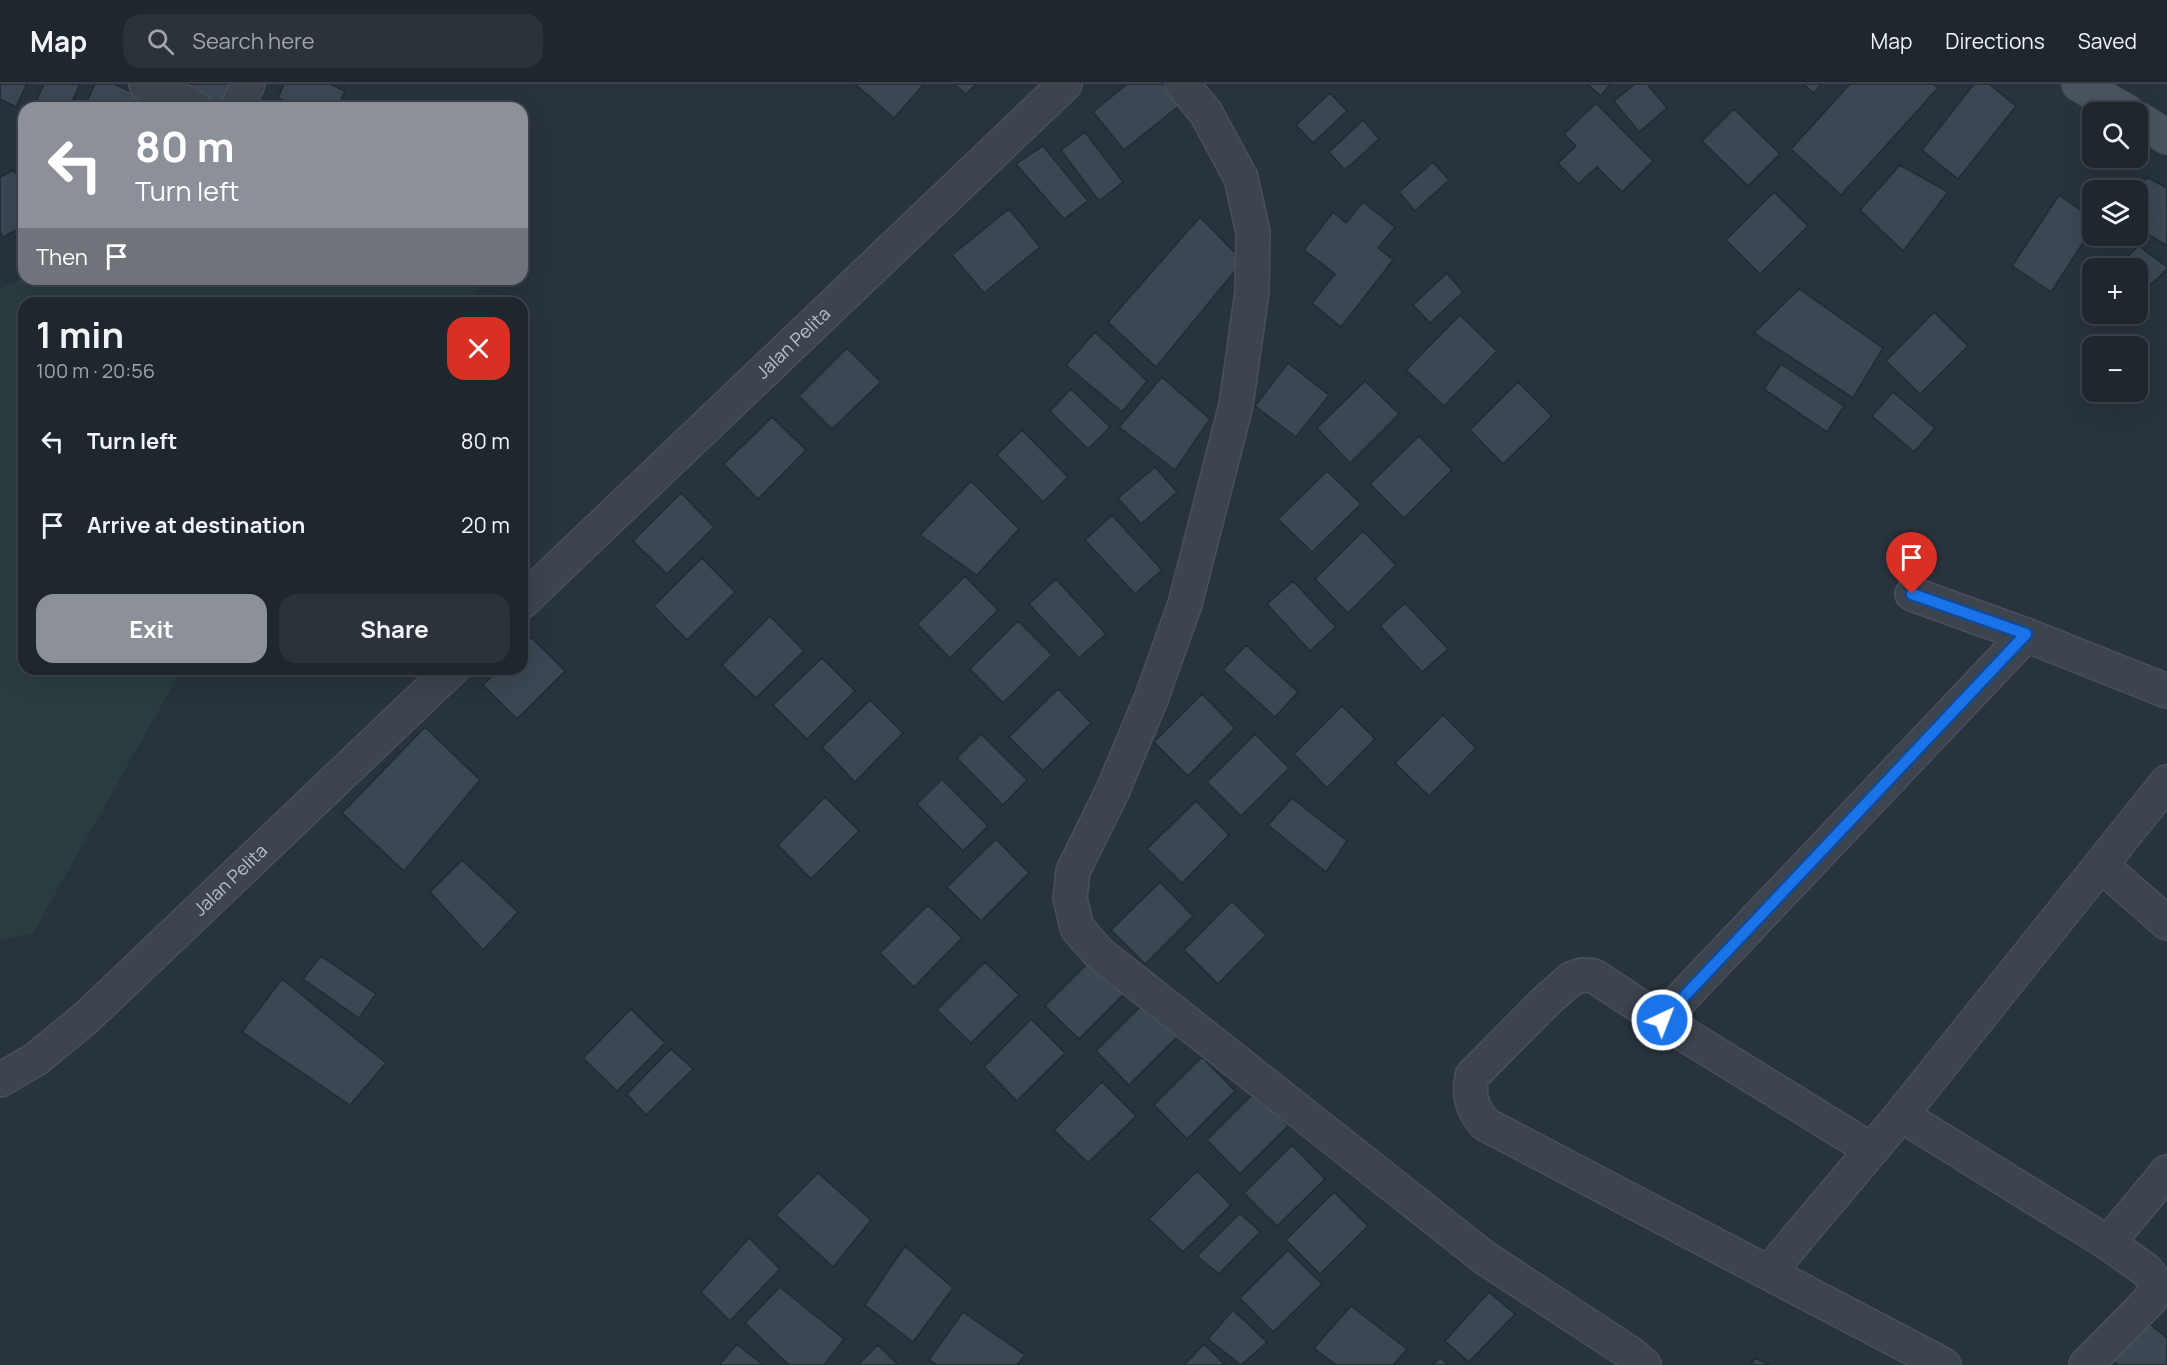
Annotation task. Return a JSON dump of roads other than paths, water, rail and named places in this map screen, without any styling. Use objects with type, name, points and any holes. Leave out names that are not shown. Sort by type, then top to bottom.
[{"type":"street","points":[[146,84],[184,102]]},
{"type":"street","points":[[240,102],[248,84]]},
{"type":"street","name":"Jalan Pelita","points":[[528,596],[1065,84]]},
{"type":"street","points":[[1182,84],[1206,113],[1241,178],[1253,232],[1252,291],[1236,405],[1185,604],[1151,699],[1112,792],[1073,871],[1070,898],[1077,928],[1099,953],[1485,1258],[1630,1353],[1644,1365]]},
{"type":"street","points":[[2079,84],[2110,102]]},
{"type":"street","points":[[2148,125],[2167,137]]},
{"type":"street","points":[[1912,594],[2026,634],[2167,691]]},
{"type":"street","points":[[1662,1020],[2026,634]]},
{"type":"street","name":"Jalan Pelita","points":[[0,1080],[36,1059],[87,1017],[446,675]]},
{"type":"street","points":[[1769,1272],[1901,1114],[2167,782]]},
{"type":"street","points":[[2101,865],[2167,922]]},
{"type":"street","points":[[1870,1149],[1594,976],[1582,975],[1572,979],[1544,1003],[1472,1076],[1469,1092],[1476,1113],[1485,1124],[1944,1365]]},
{"type":"street","points":[[1901,1114],[2108,1243],[2146,1270],[2153,1279],[2155,1288],[2150,1300],[2086,1365]]},
{"type":"street","points":[[2108,1243],[2167,1172]]}]
